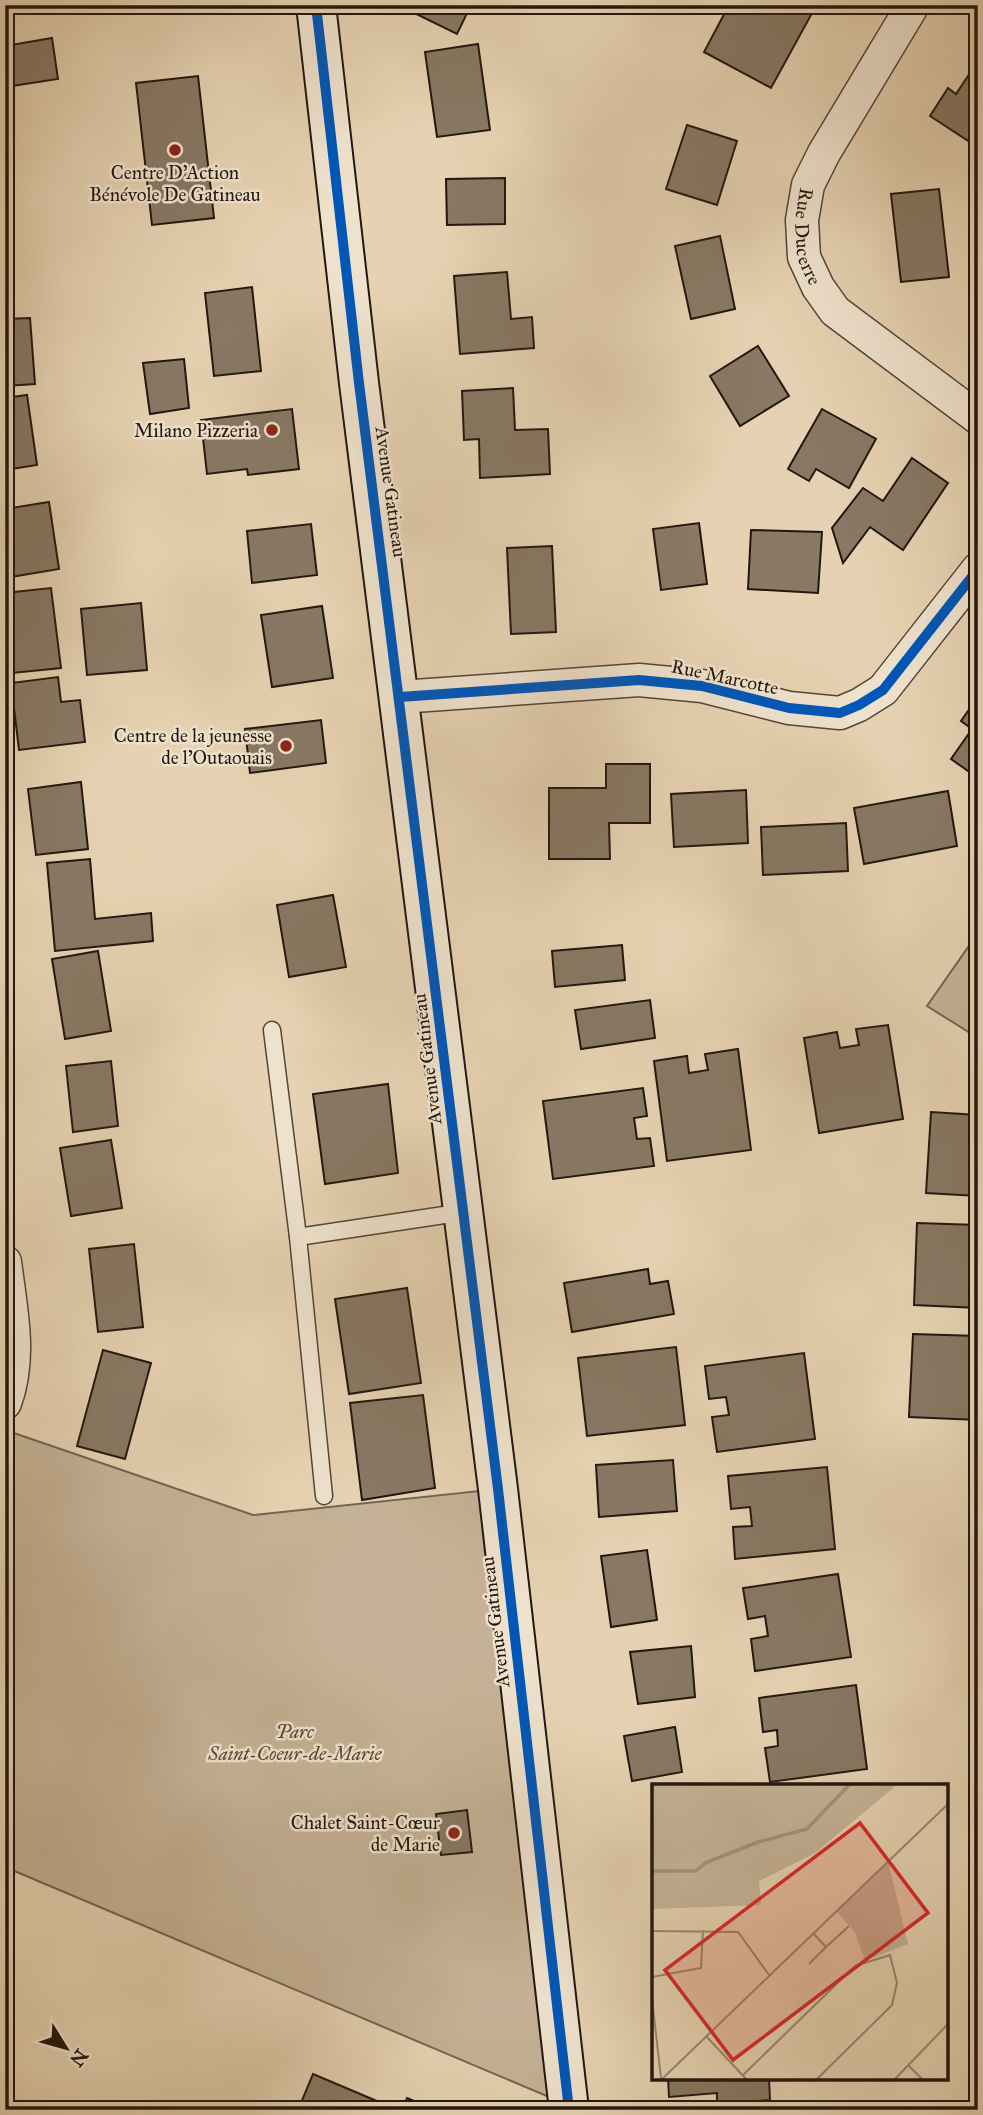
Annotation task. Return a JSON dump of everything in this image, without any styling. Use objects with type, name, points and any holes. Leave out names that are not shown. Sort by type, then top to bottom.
[{"type":"street","name":"Avenue Gatineau","points":[[316,5],[359,383],[464,1212],[569,2110]]},
{"type":"street","name":"Rue Ducerre","points":[[914,5],[824,153],[808,185],[802,220],[804,257],[818,287],[835,311],[978,418]]},
{"type":"street","name":"Rue Marcotte","points":[[400,697],[639,680],[671,681],[789,708],[841,713],[883,690],[978,569]]},
{"type":"street","points":[[5,1262],[15,1338],[14,1369],[5,1404]]},
{"type":"lane","points":[[272,1030],[298,1237],[324,1496]]},
{"type":"lane","points":[[298,1237],[464,1212]]},
{"type":"green space","points":[[978,933],[978,1038],[927,1006]]},
{"type":"green space","name":"Parc Saint-Coeur-de-Marie","points":[[5,1430],[253,1515],[498,1489],[568,2105],[5,1867]]},
{"type":"building","points":[[398,5],[471,5],[457,34]]},
{"type":"building","points":[[729,5],[792,5],[811,15],[771,88],[704,52]]},
{"type":"building","points":[[52,38],[58,79],[5,87],[5,46]]},
{"type":"building","points":[[478,44],[490,130],[437,137],[425,52]]},
{"type":"building","points":[[978,61],[978,136],[973,144],[930,116],[948,88],[956,94]]},
{"type":"building","name":"Centre D'Action Bénévole De Gatineau","points":[[198,76],[214,218],[152,225],[136,83]]},
{"type":"building","points":[[687,125],[737,141],[717,205],[666,189]]},
{"type":"building","points":[[505,178],[505,224],[447,225],[446,179]]},
{"type":"building","points":[[939,189],[949,277],[901,282],[891,194]]},
{"type":"building","points":[[5,220],[14,280],[5,281]]},
{"type":"building","points":[[720,236],[735,309],[691,319],[675,246]]},
{"type":"building","points":[[507,272],[511,319],[532,317],[534,348],[460,354],[454,276]]},
{"type":"building","points":[[252,287],[261,371],[214,376],[205,293]]},
{"type":"building","points":[[30,318],[35,384],[5,386],[5,319]]},
{"type":"building","points":[[758,346],[789,396],[740,426],[710,376]]},
{"type":"building","points":[[184,359],[189,408],[150,414],[143,363]]},
{"type":"building","points":[[513,388],[515,430],[548,429],[550,474],[480,478],[479,439],[464,440],[462,391]]},
{"type":"building","points":[[27,395],[37,465],[5,470],[5,398]]},
{"type":"building","points":[[292,409],[299,469],[248,475],[247,469],[207,474],[201,420]]},
{"type":"building","points":[[822,409],[876,439],[849,488],[816,469],[809,481],[788,469]]},
{"type":"building","points":[[912,458],[948,483],[903,550],[870,527],[843,563],[832,528],[863,488],[883,501]]},
{"type":"building","points":[[49,502],[59,569],[5,578],[5,509]]},
{"type":"building","points":[[699,523],[707,584],[661,590],[653,529]]},
{"type":"building","points":[[311,524],[317,575],[252,583],[247,531]]},
{"type":"building","points":[[751,530],[822,532],[818,593],[748,589]]},
{"type":"building","points":[[552,546],[556,632],[511,634],[507,548]]},
{"type":"building","points":[[51,588],[61,668],[12,673],[5,593]]},
{"type":"building","points":[[141,603],[147,670],[87,675],[81,609]]},
{"type":"building","points":[[322,606],[333,678],[272,687],[261,615]]},
{"type":"building","points":[[58,677],[61,702],[80,700],[85,742],[19,750],[11,683]]},
{"type":"building","points":[[978,697],[978,778],[951,759],[972,729],[961,721]]},
{"type":"building","name":"Centre de la jeunesse de l'Outaouais","points":[[321,720],[326,763],[250,773],[245,729]]},
{"type":"building","points":[[606,764],[650,764],[650,823],[609,823],[610,859],[549,859],[549,788],[606,788]]},
{"type":"building","points":[[81,782],[88,849],[36,855],[28,789]]},
{"type":"building","points":[[746,790],[748,843],[674,847],[671,794]]},
{"type":"building","points":[[948,791],[957,846],[864,864],[854,808]]},
{"type":"building","points":[[846,823],[848,871],[763,875],[761,827]]},
{"type":"building","points":[[90,859],[95,919],[151,913],[153,941],[55,951],[47,863]]},
{"type":"building","points":[[333,895],[346,967],[289,977],[277,905]]},
{"type":"building","points":[[622,945],[625,980],[555,987],[552,951]]},
{"type":"building","points":[[98,951],[111,1031],[65,1039],[52,959]]},
{"type":"building","points":[[650,1000],[655,1038],[581,1049],[575,1010]]},
{"type":"building","points":[[888,1025],[903,1119],[819,1133],[804,1038],[837,1032],[840,1048],[859,1045],[856,1029]]},
{"type":"building","points":[[738,1049],[751,1150],[667,1161],[654,1061],[687,1056],[689,1073],[708,1070],[705,1054]]},
{"type":"building","points":[[111,1061],[118,1126],[73,1132],[66,1066]]},
{"type":"building","points":[[388,1084],[398,1173],[325,1184],[313,1094]]},
{"type":"building","points":[[643,1088],[647,1116],[634,1118],[637,1139],[650,1138],[654,1166],[553,1179],[543,1101]]},
{"type":"building","points":[[931,1112],[978,1115],[978,1196],[926,1193]]},
{"type":"building","points":[[111,1140],[122,1208],[71,1216],[60,1148]]},
{"type":"building","points":[[917,1223],[978,1225],[978,1308],[914,1305]]},
{"type":"building","points":[[134,1244],[143,1327],[98,1332],[89,1249]]},
{"type":"building","points":[[648,1269],[650,1284],[668,1281],[674,1314],[572,1332],[564,1283]]},
{"type":"building","points":[[407,1288],[421,1383],[349,1394],[335,1299]]},
{"type":"building","points":[[913,1334],[978,1336],[978,1420],[909,1417]]},
{"type":"building","points":[[676,1347],[685,1425],[587,1436],[578,1358]]},
{"type":"building","points":[[103,1350],[151,1363],[125,1459],[77,1446]]},
{"type":"building","points":[[804,1353],[815,1439],[717,1452],[712,1417],[729,1415],[726,1397],[709,1399],[705,1366]]},
{"type":"building","points":[[423,1395],[435,1488],[362,1500],[350,1403]]},
{"type":"building","points":[[673,1460],[677,1511],[599,1517],[596,1465]]},
{"type":"building","points":[[827,1467],[835,1549],[735,1559],[733,1527],[752,1526],[750,1507],[731,1509],[728,1476]]},
{"type":"building","points":[[647,1550],[657,1620],[611,1627],[601,1556]]},
{"type":"building","points":[[838,1574],[851,1657],[755,1671],[751,1639],[768,1636],[765,1616],[748,1619],[743,1588]]},
{"type":"building","points":[[691,1646],[695,1697],[638,1704],[630,1652]]},
{"type":"building","points":[[856,1685],[867,1769],[770,1782],[765,1748],[778,1746],[777,1730],[763,1732],[759,1698]]},
{"type":"building","points":[[675,1727],[682,1772],[632,1781],[624,1736]]},
{"type":"building","name":"Chalet Saint-Cœur de Marie","points":[[467,1810],[472,1852],[441,1855],[436,1814]]},
{"type":"building","points":[[313,2074],[398,2110],[298,2110]]},
{"type":"building","points":[[668,2080],[769,2080],[770,2100],[717,2104],[717,2093],[669,2097]]},
{"type":"building","points":[[407,2098],[435,2110],[402,2110]]},
{"type":"cycle path","points":[[316,5],[359,383],[498,1489],[569,2110]]},
{"type":"cycle path","points":[[400,697],[639,680],[702,686],[789,708],[840,713],[883,690],[978,569]]},
{"type":"place","name":"Centre D'Action Bénévole De Gatineau","points":[[175,150]]},
{"type":"place","name":"Milano Pizzeria","points":[[272,430]]},
{"type":"place","name":"Centre de la jeunesse de l'Outaouais","points":[[286,746]]},
{"type":"place","name":"Chalet Saint-Cœur de Marie","points":[[454,1833]]}]
